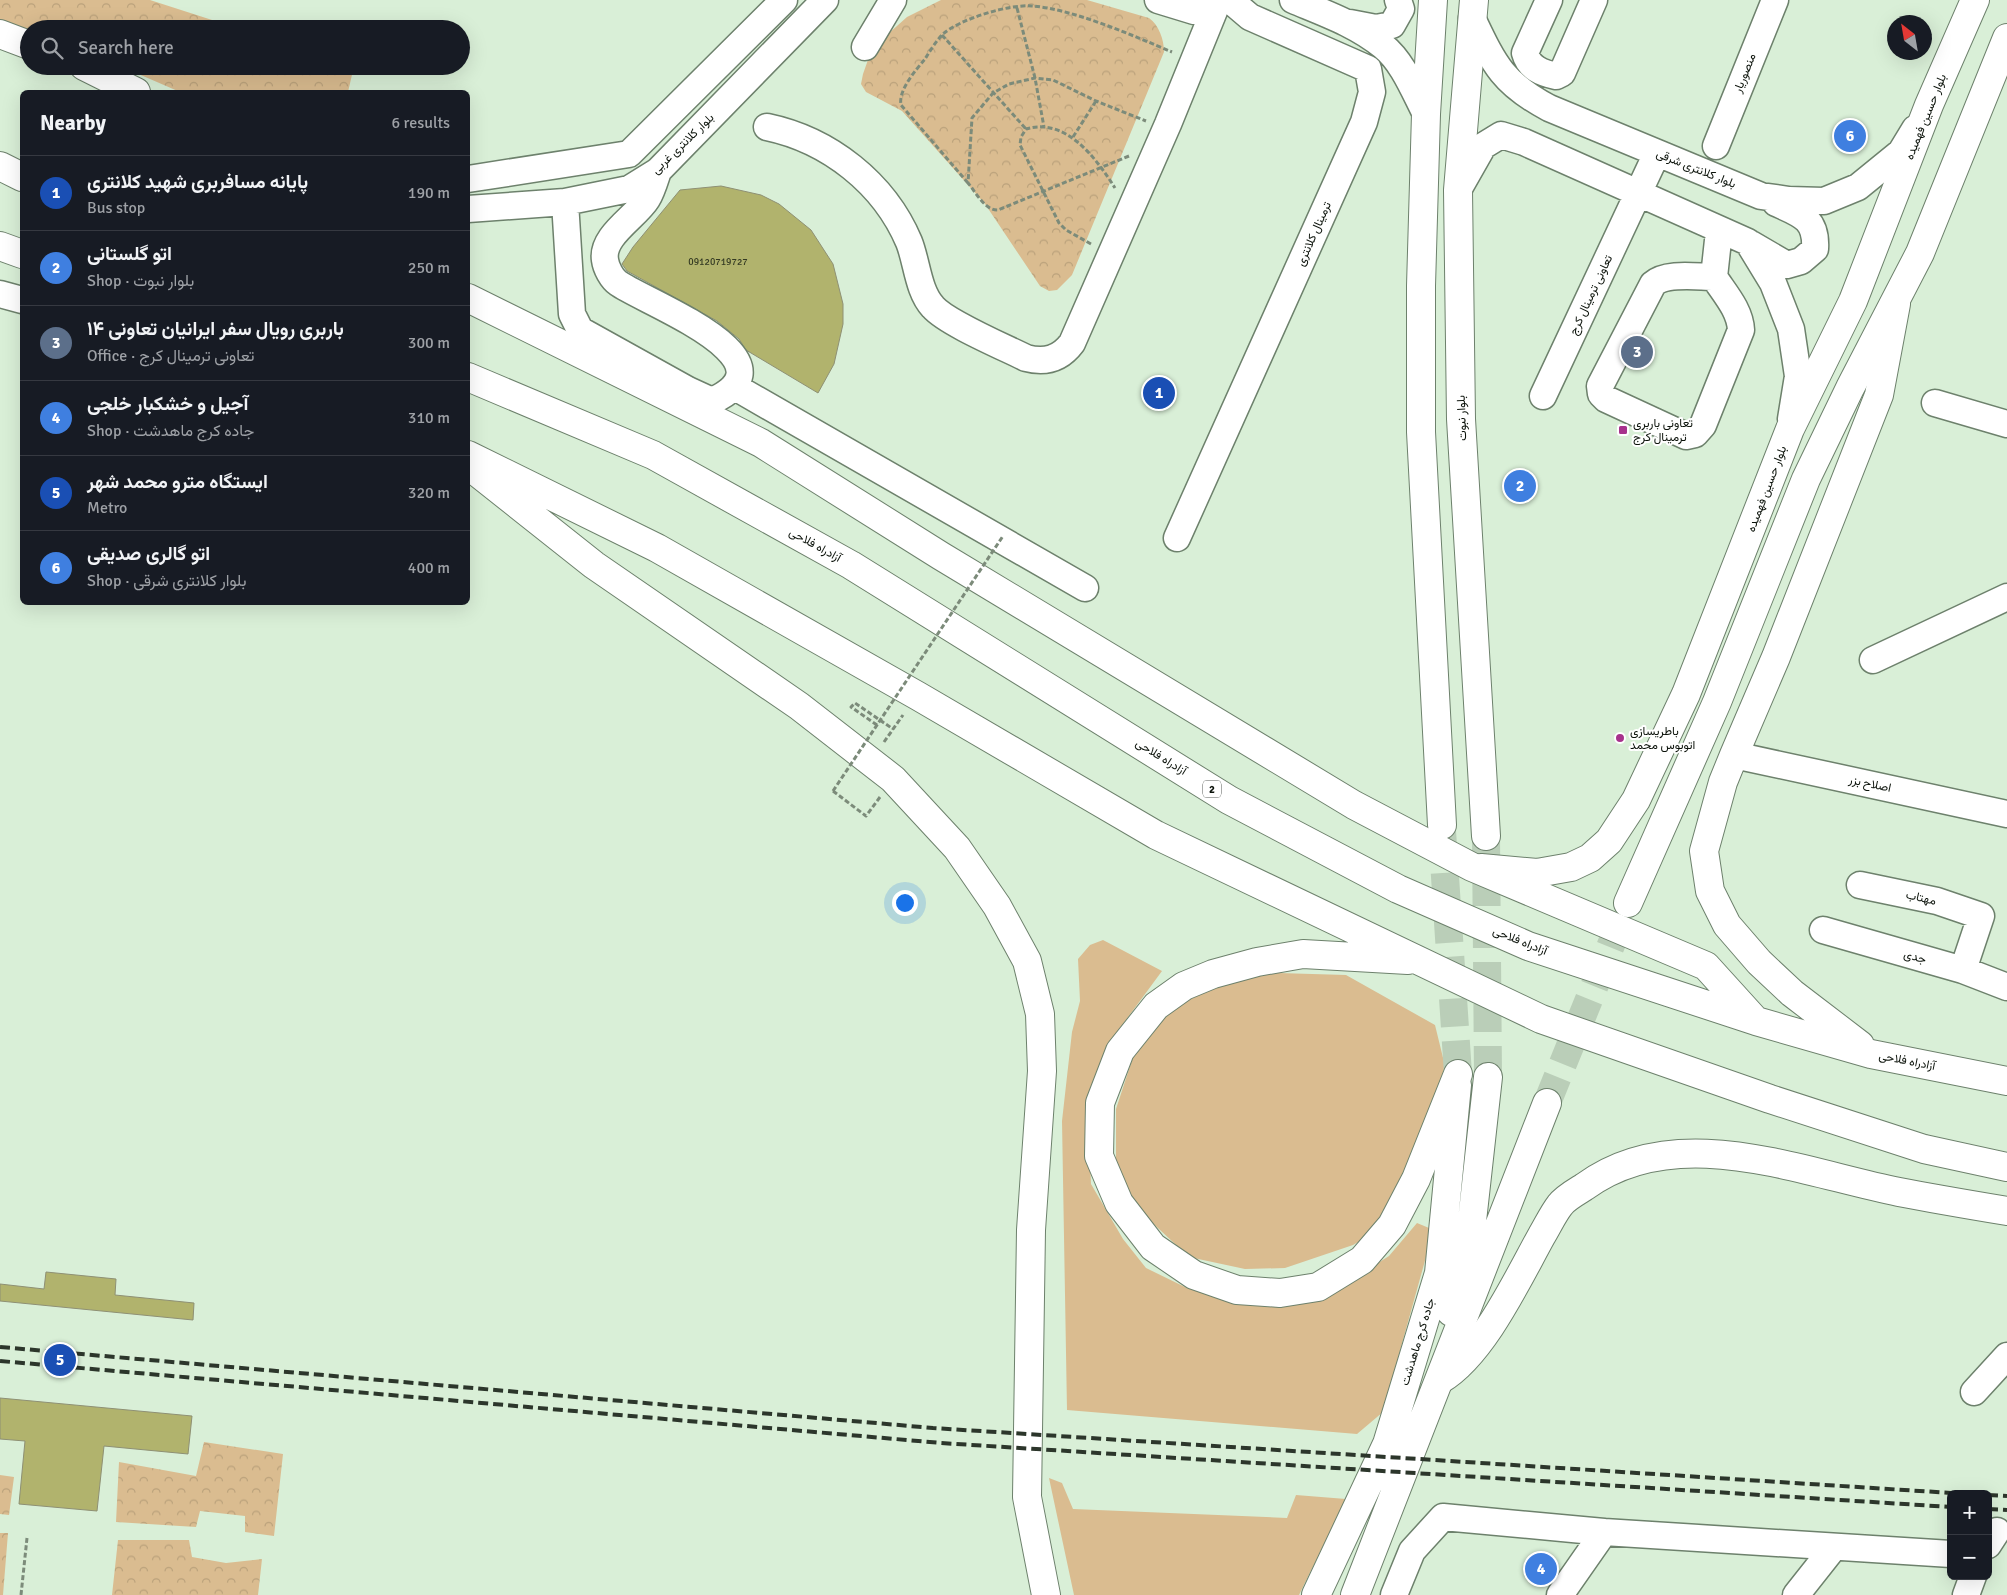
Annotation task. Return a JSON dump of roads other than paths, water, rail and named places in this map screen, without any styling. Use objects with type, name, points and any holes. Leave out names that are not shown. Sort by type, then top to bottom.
[{"type":"main road","points":[[1433,0],[1426,114],[1421,286],[1421,432],[1442,825]]},
{"type":"main road","name":"بلوار حسین فهمیده","points":[[1472,867],[1537,873],[1571,867],[1590,858],[1609,841],[1636,800],[1686,694],[1790,429],[1854,301],[1930,105],[1975,0]]},
{"type":"main road","name":"بلوار نبوت","points":[[1473,9],[1458,190],[1461,419],[1486,836]]},
{"type":"main road","points":[[0,34],[20,42]]},
{"type":"main road","points":[[1628,903],[1717,702],[1806,479],[1850,388],[1896,304],[1920,253],[2007,38]]},
{"type":"main road","points":[[102,75],[132,90]]},
{"type":"main road","points":[[0,166],[20,175]]},
{"type":"main road","points":[[0,246],[20,253]]},
{"type":"main road","points":[[470,299],[761,443],[941,556],[1345,800],[1472,867],[1556,905],[1706,966],[1756,1021]]},
{"type":"main road","points":[[1871,1054],[1792,993],[1758,962],[1727,925],[1710,891],[1704,851],[1723,782],[1776,657],[1880,395],[1896,304]]},
{"type":"main road","name":"آزادراه فلاحی","points":[[470,378],[653,455],[851,565],[1229,800],[1398,889],[1528,946],[1756,1021],[1871,1054],[2007,1081]]},
{"type":"main road","points":[[470,456],[657,548],[918,696],[1156,835],[1550,1022],[1770,1099],[1924,1149],[2007,1167]]},
{"type":"main road","points":[[470,466],[594,565],[799,706],[893,779],[957,848],[997,906],[1027,960],[1040,1014],[1042,1071],[1031,1230],[1027,1497],[1046,1595]]},
{"type":"main road","name":"جاده کرج ماهدشت","points":[[1316,1595],[1387,1444],[1439,1273],[1458,1074],[1416,1179],[1392,1225],[1362,1260],[1318,1287],[1280,1293],[1238,1290],[1194,1275],[1153,1247],[1119,1204],[1099,1156],[1100,1103],[1120,1051],[1156,1006],[1184,986],[1213,974],[1257,962],[1303,954],[1422,960]]},
{"type":"main road","points":[[1441,1379],[1437,1366],[1470,1239],[1488,1077]]},
{"type":"main road","points":[[1355,1595],[1441,1379],[1547,1103]]},
{"type":"main road","points":[[1441,1379],[1452,1372],[1484,1336],[1560,1204],[1598,1177],[1641,1159],[1686,1154],[1730,1156],[1779,1164],[1898,1192],[2007,1211]]},
{"type":"street","points":[[470,179],[629,154],[784,0]]},
{"type":"street","name":"بلوار کلانتری غربی","points":[[470,209],[565,202],[629,189],[658,171],[825,0]]},
{"type":"street","points":[[866,47],[892,0]]},
{"type":"street","points":[[1158,0],[1194,11],[1220,4]]},
{"type":"street","points":[[1293,0],[1347,22],[1376,28],[1392,25],[1401,10],[1398,0]]},
{"type":"street","points":[[1548,0],[1525,53],[1529,63],[1537,70],[1556,76],[1562,74],[1594,0]]},
{"type":"street","name":"منصوریار","points":[[1716,146],[1775,0]]},
{"type":"street","points":[[766,127],[791,132],[814,142],[854,169],[872,186],[899,222],[917,263],[926,296],[939,313],[1026,358],[1035,361],[1053,358],[1060,355],[1072,343],[1220,4]]},
{"type":"street","name":"ترمینال کلانتری","points":[[1176,538],[1364,122],[1372,92],[1368,69],[1220,4]]},
{"type":"street","name":"بلوار کلانتری شرقی","points":[[1473,9],[1491,59],[1505,78],[1525,96],[1549,108],[1761,196],[1824,202],[1858,188],[1901,152],[1930,105]]},
{"type":"street","points":[[1347,22],[1384,46],[1408,78],[1426,114]]},
{"type":"street","points":[[1458,190],[1484,146],[1501,135],[1524,142],[1719,231],[1748,242],[1787,265],[1801,261],[1815,249],[1816,236],[1807,218],[1761,196]]},
{"type":"street","name":"تعاونی ترمینال کرج","points":[[1543,396],[1639,195],[1657,153]]},
{"type":"street","points":[[565,202],[572,314],[580,330],[688,390],[712,401],[727,394],[735,387],[739,375],[738,364],[733,353],[718,338],[616,282],[606,268],[604,259],[606,249],[612,238],[647,200],[658,171]]},
{"type":"street","points":[[1714,277],[1658,279],[1653,284],[1600,386],[1601,394],[1606,399],[1686,436],[1695,434],[1703,425],[1741,330],[1741,320],[1736,310],[1714,277],[1719,231]]},
{"type":"street","points":[[1748,242],[1773,283],[1791,329],[1798,376],[1790,429]]},
{"type":"street","points":[[0,294],[20,299]]},
{"type":"street","points":[[735,387],[1085,588]]},
{"type":"street","points":[[1935,403],[2007,424]]},
{"type":"street","points":[[1873,660],[2007,597]]},
{"type":"street","name":"اصلاح بزر","points":[[1734,755],[2007,814]]},
{"type":"street","name":"مهتاب","points":[[1860,885],[1937,901],[1992,918],[1962,970]]},
{"type":"street","name":"جدی","points":[[1823,930],[1962,970],[2007,987]]},
{"type":"street","points":[[1974,1392],[2007,1356]]},
{"type":"street","points":[[1394,1595],[1412,1551],[1443,1517],[1604,1532],[1947,1554]]},
{"type":"street","points":[[1560,1595],[1604,1532]]},
{"type":"street","points":[[1796,1595],[1834,1547]]},
{"type":"street","points":[[1966,1595],[1972,1580]]},
{"type":"tunnel","points":[[1442,831],[1458,1074]]},
{"type":"tunnel","points":[[1486,836],[1488,1077]]},
{"type":"tunnel","points":[[1547,1103],[1626,908]]},
{"type":"railway","points":[[0,1347],[933,1428],[1947,1493]]},
{"type":"railway","points":[[0,1361],[941,1443],[1947,1507]]},
{"type":"railway","points":[[1992,1495],[2007,1496]]},
{"type":"railway","points":[[1992,1509],[2007,1510]]},
{"type":"place","name":"اتو گالری صدیقی","points":[[1850,136]]},
{"type":"place","name":"باربری رویال سفر ایرانیان تعاونی ۱۴","points":[[1637,352]]},
{"type":"place","name":"پایانه مسافربری شهید کلانتری","points":[[1159,393]]},
{"type":"place","name":"تعاونی باربری ترمینال کرج","points":[[1623,430]]},
{"type":"place","name":"اتو گلستانی","points":[[1520,486]]},
{"type":"place","name":"باطریسازی اتوبوس محمد","points":[[1620,738]]},
{"type":"place","name":"ایستگاه مترو محمد شهر","points":[[60,1360]]},
{"type":"place","name":"آجیل و خشکبار خلجی","points":[[1541,1569]]}]
